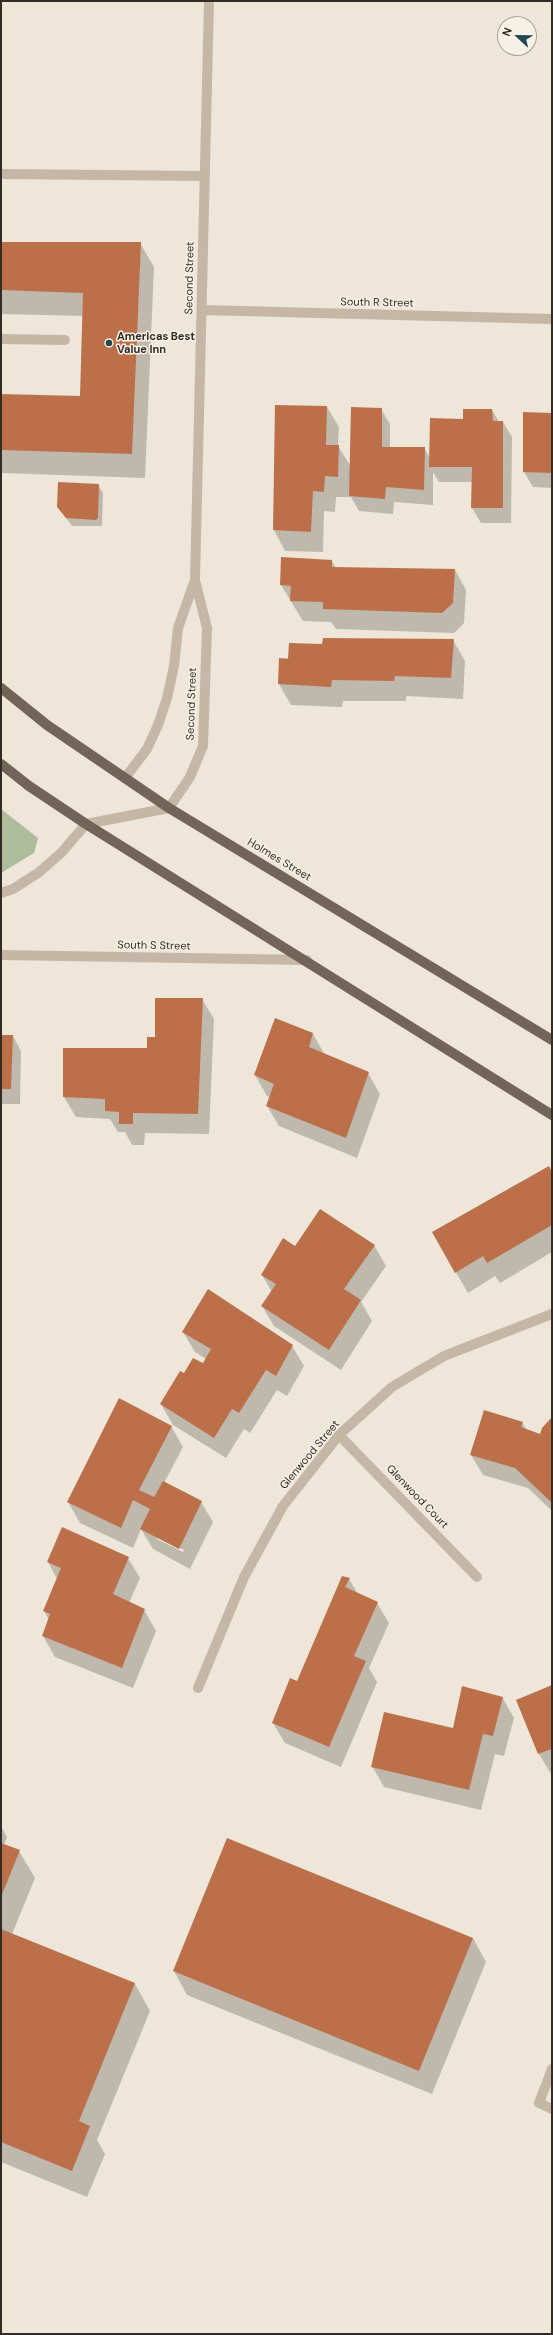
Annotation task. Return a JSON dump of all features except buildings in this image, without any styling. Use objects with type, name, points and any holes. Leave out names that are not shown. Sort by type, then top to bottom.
[{"type":"main road","name":"Holmes Street","points":[[1,688],[47,725],[170,808],[552,1040]]},
{"type":"main road","points":[[1,764],[29,786],[86,824],[307,960],[552,1115]]},
{"type":"street","name":"Second Street","points":[[170,808],[190,777],[203,746],[207,628],[195,580],[208,1]]},
{"type":"street","points":[[1,174],[205,176]]},
{"type":"street","name":"South R Street","points":[[202,310],[552,319]]},
{"type":"street","points":[[1,339],[65,340]]},
{"type":"street","name":"Second Street","points":[[125,778],[147,749],[158,725],[167,698],[174,666],[178,628],[195,580]]},
{"type":"street","points":[[1,893],[13,889],[38,873],[61,853],[86,824],[170,808]]},
{"type":"street","name":"South S Street","points":[[1,956],[307,960]]},
{"type":"street","name":"Glenwood Street","points":[[198,1688],[244,1577],[280,1512],[339,1435],[392,1387],[444,1356],[552,1314]]},
{"type":"street","name":"Glenwood Court","points":[[339,1435],[477,1577]]},
{"type":"street","points":[[552,2069],[539,2104],[552,2109]]},
{"type":"green space","points":[[1,809],[38,838],[34,853],[1,873]]},
{"type":"place","name":"Americas Best Value Inn","points":[[109,343]]}]
